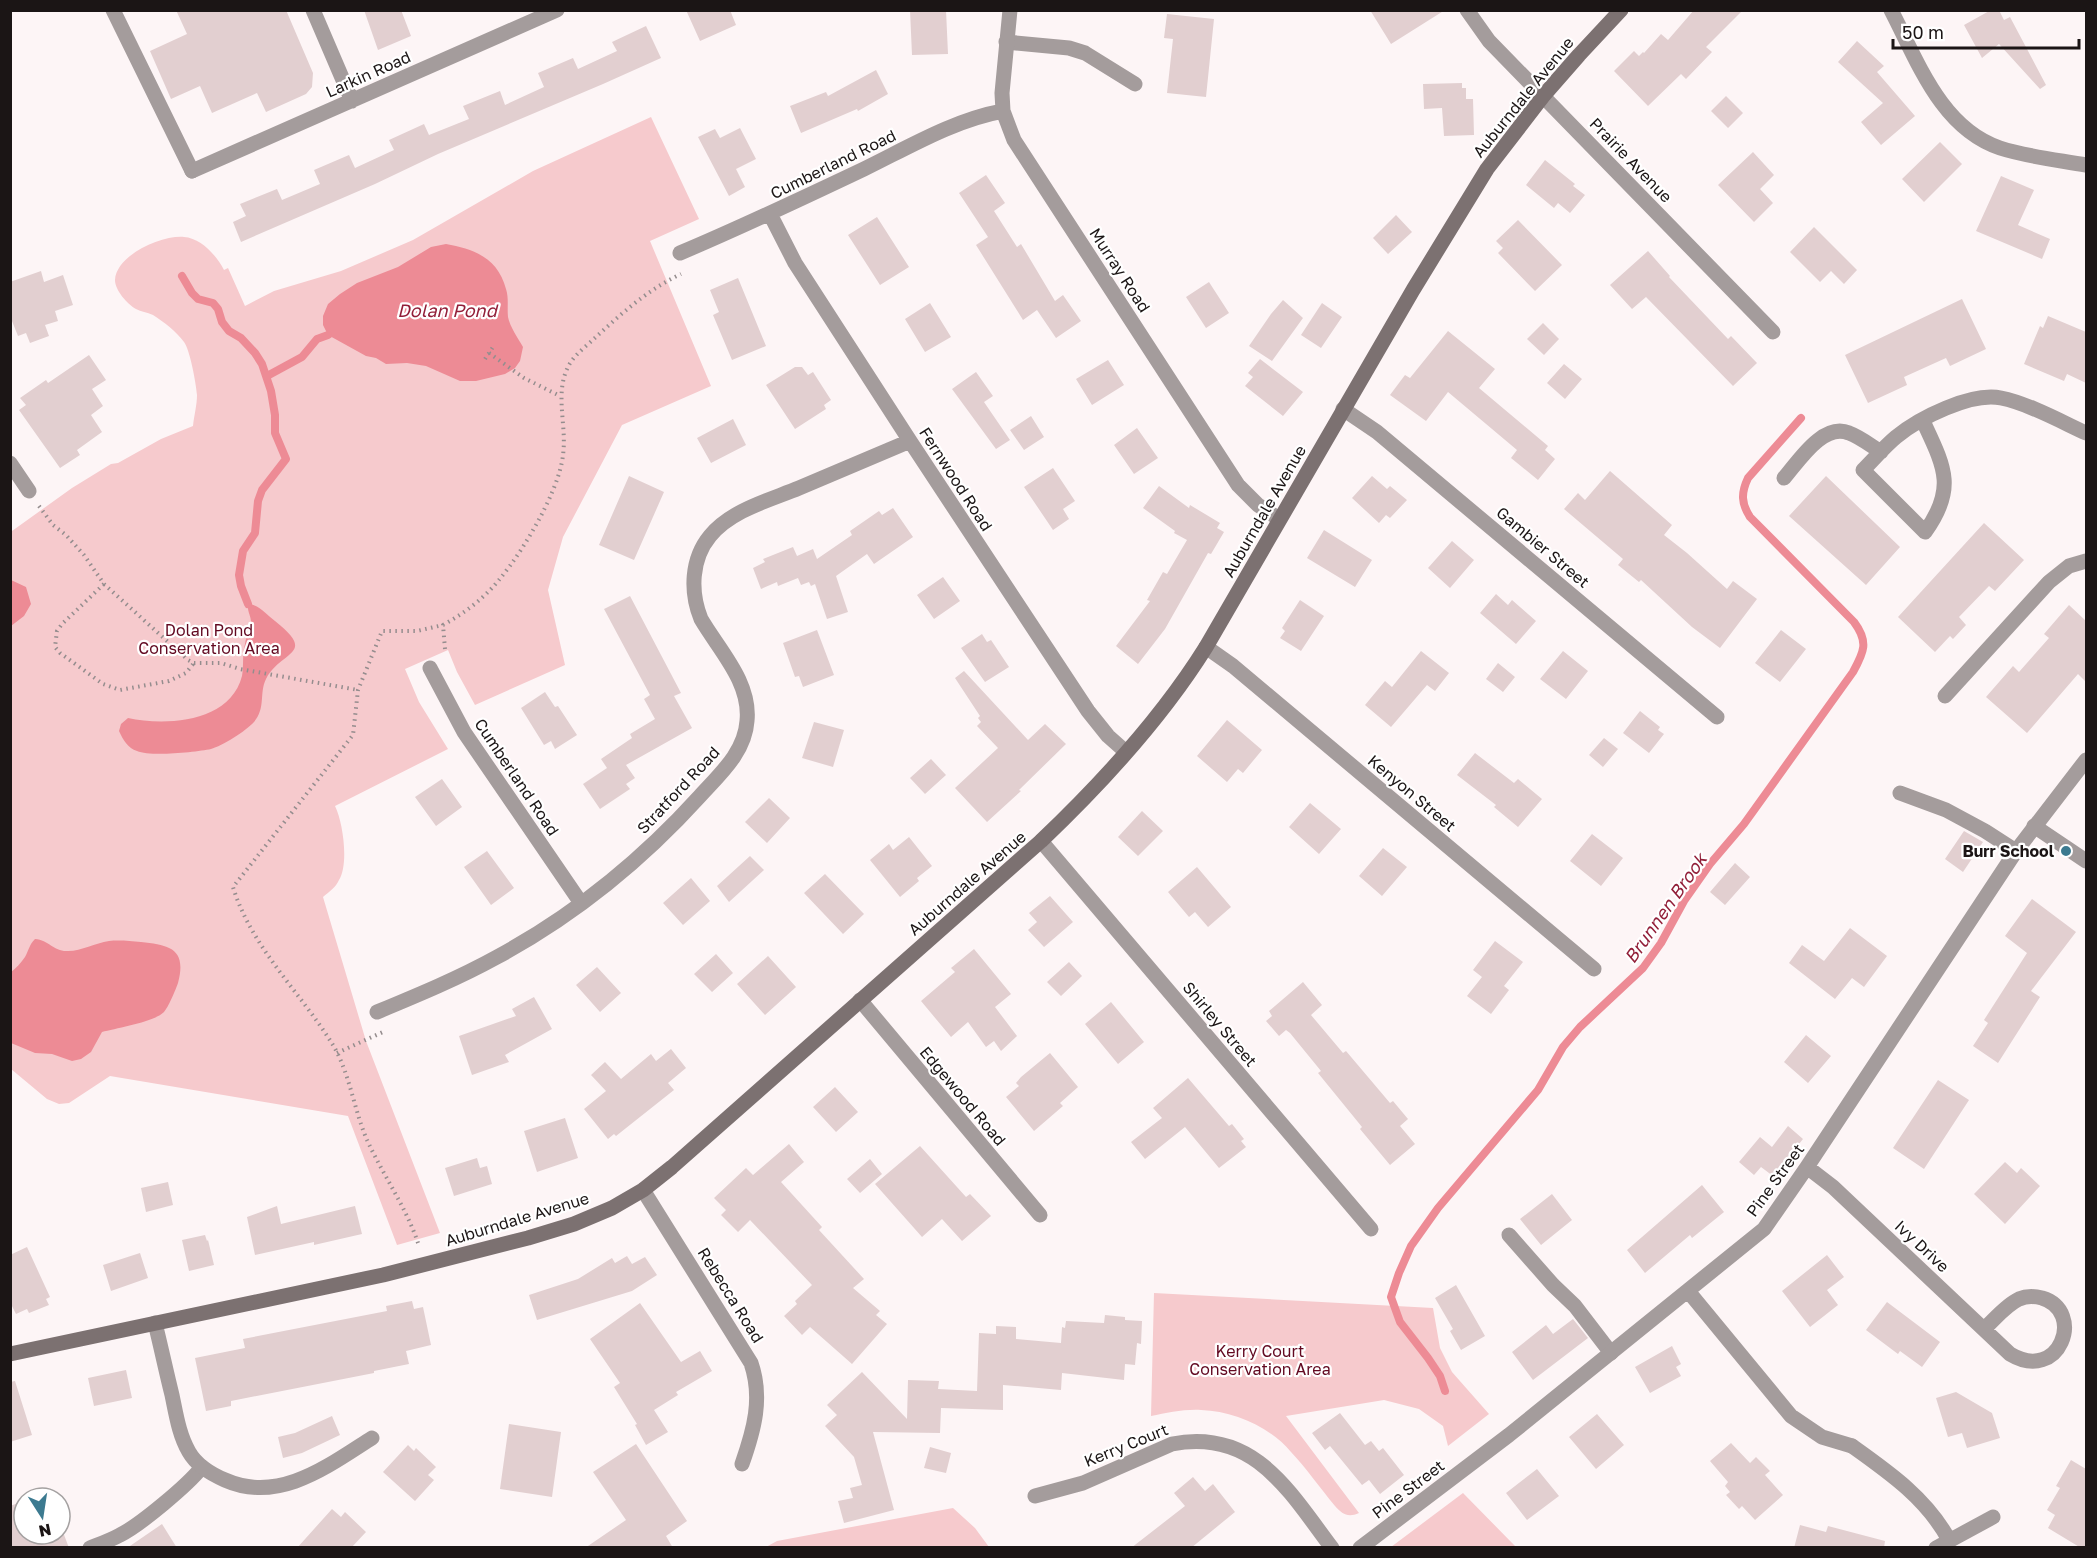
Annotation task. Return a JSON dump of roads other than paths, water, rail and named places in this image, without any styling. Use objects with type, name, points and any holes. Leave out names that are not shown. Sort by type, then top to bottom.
[{"type":"street","name":"Larkin Road","points":[[113,10],[192,171],[557,10]]},
{"type":"street","points":[[313,10],[352,101]]},
{"type":"street","name":"Murray Road","points":[[1010,10],[1002,93],[1003,111],[1022,154],[1238,485],[1258,506],[1279,519]]},
{"type":"street","name":"Prairie Avenue","points":[[1467,10],[1489,41],[1773,332]]},
{"type":"street","name":"Auburndale Avenue","points":[[10,1354],[383,1275],[496,1247],[594,1216],[643,1190],[686,1155],[1041,841],[1077,807],[1126,752],[1193,668],[1206,647],[1343,409],[1475,188],[1544,95],[1584,48],[1622,10]]},
{"type":"street","points":[[1891,10],[1934,91],[1942,104],[1961,125],[2000,148],[2086,165]]},
{"type":"street","points":[[1006,42],[1069,48],[1085,53],[1135,84]]},
{"type":"street","name":"Cumberland Road","points":[[680,254],[770,214],[948,128],[981,115],[1003,111]]},
{"type":"street","name":"Fernwood Road","points":[[770,214],[795,263],[1088,711],[1108,736],[1126,752]]},
{"type":"street","points":[[1923,421],[1942,460],[1946,479],[1938,513],[1925,532],[1863,470],[1896,437],[1923,421],[1966,400],[1991,396],[2014,401],[2086,434]]},
{"type":"street","name":"Gambier Street","points":[[1343,409],[1377,432],[1717,717]]},
{"type":"street","points":[[1784,478],[1818,438],[1838,430],[1847,432],[1881,452]]},
{"type":"street","name":"Stratford Road","points":[[377,1012],[497,957],[581,903],[626,869],[676,822],[726,767],[740,748],[747,720],[743,689],[701,619],[694,598],[696,566],[704,544],[726,521],[748,509],[910,441]]},
{"type":"street","points":[[10,463],[29,491]]},
{"type":"street","points":[[1945,696],[2049,582],[2069,566],[2086,561]]},
{"type":"street","name":"Kenyon Street","points":[[1206,647],[1233,666],[1594,969]]},
{"type":"street","name":"Cumberland Road","points":[[430,668],[464,732],[581,903]]},
{"type":"street","name":"Pine Street","points":[[1360,1548],[1509,1435],[1764,1229],[2016,851],[2086,760]]},
{"type":"street","points":[[1900,793],[1953,813],[2016,851]]},
{"type":"street","points":[[2034,826],[2086,861]]},
{"type":"street","name":"Shirley Street","points":[[1041,841],[1371,1229]]},
{"type":"street","name":"Edgewood Road","points":[[860,1000],[1040,1215]]},
{"type":"street","name":"Ivy Drive","points":[[1807,1167],[1833,1187],[2010,1354],[2020,1360],[2031,1362],[2043,1360],[2059,1347],[2065,1330],[2060,1312],[2054,1305],[2036,1297],[2016,1300],[1984,1329]]},
{"type":"street","name":"Rebecca Road","points":[[643,1190],[752,1363],[756,1376],[758,1406],[742,1464]]},
{"type":"street","points":[[1509,1234],[1553,1285],[1579,1310],[1611,1353]]},
{"type":"street","points":[[1688,1291],[1791,1416],[1822,1437],[1852,1446],[1894,1477],[1922,1502],[1950,1540]]},
{"type":"street","points":[[155,1323],[182,1437],[190,1454],[202,1467],[218,1477],[246,1488],[275,1487],[293,1483],[323,1469],[372,1438]]},
{"type":"street","name":"Kerry Court","points":[[1035,1496],[1083,1483],[1155,1449],[1172,1444],[1187,1441],[1219,1443],[1251,1456],[1265,1465],[1289,1490],[1332,1548]]},
{"type":"street","points":[[90,1548],[127,1532],[191,1480],[202,1467]]},
{"type":"street","points":[[1936,1548],[1993,1517]]},
{"type":"water","name":"Dolan Pond","points":[[446,244],[475,252],[484,257],[491,262],[502,278],[507,292],[509,321],[523,347],[520,361],[515,368],[505,374],[476,381],[460,381],[426,366],[407,363],[386,364],[328,335],[323,325],[323,316],[328,304],[340,294],[357,283],[398,267],[431,247]]},
{"type":"water","points":[[11,580],[26,587],[31,604],[24,616],[11,626]]},
{"type":"water","points":[[248,604],[259,608],[288,632],[294,640],[295,647],[266,679],[260,711],[254,722],[234,738],[211,749],[163,754],[144,753],[131,748],[119,731],[121,724],[128,718],[177,721],[194,718],[224,704],[235,692],[242,676],[244,648],[251,625]]},
{"type":"water","points":[[35,939],[63,951],[78,950],[113,941],[168,947],[178,956],[180,963],[178,983],[170,1003],[159,1016],[102,1032],[91,1052],[81,1059],[72,1061],[52,1054],[35,1053],[11,1043],[10,973],[23,959]]},
{"type":"waterway","points":[[182,276],[198,299],[213,303],[229,331],[241,338],[262,364],[271,391],[275,433],[286,459],[262,490],[258,501],[255,533],[243,551],[239,575],[248,604]]},
{"type":"waterway","points":[[267,376],[302,357],[317,339],[328,335]]},
{"type":"waterway","name":"Brunnen Brook","points":[[1445,1391],[1440,1376],[1400,1322],[1391,1297],[1411,1246],[1438,1208],[1538,1090],[1563,1047],[1580,1027],[1643,968],[1661,943],[1684,901],[1710,864],[1744,824],[1860,659],[1863,641],[1854,622],[1750,517],[1745,507],[1743,493],[1748,478],[1801,418]]},
{"type":"place","name":"Burr School","points":[[2066,851]]},
{"type":"park label","name":"Dolan Pond Conservation Area","points":[[209,639]]},
{"type":"park label","name":"Kerry Court Conservation Area","points":[[1260,1360]]}]
